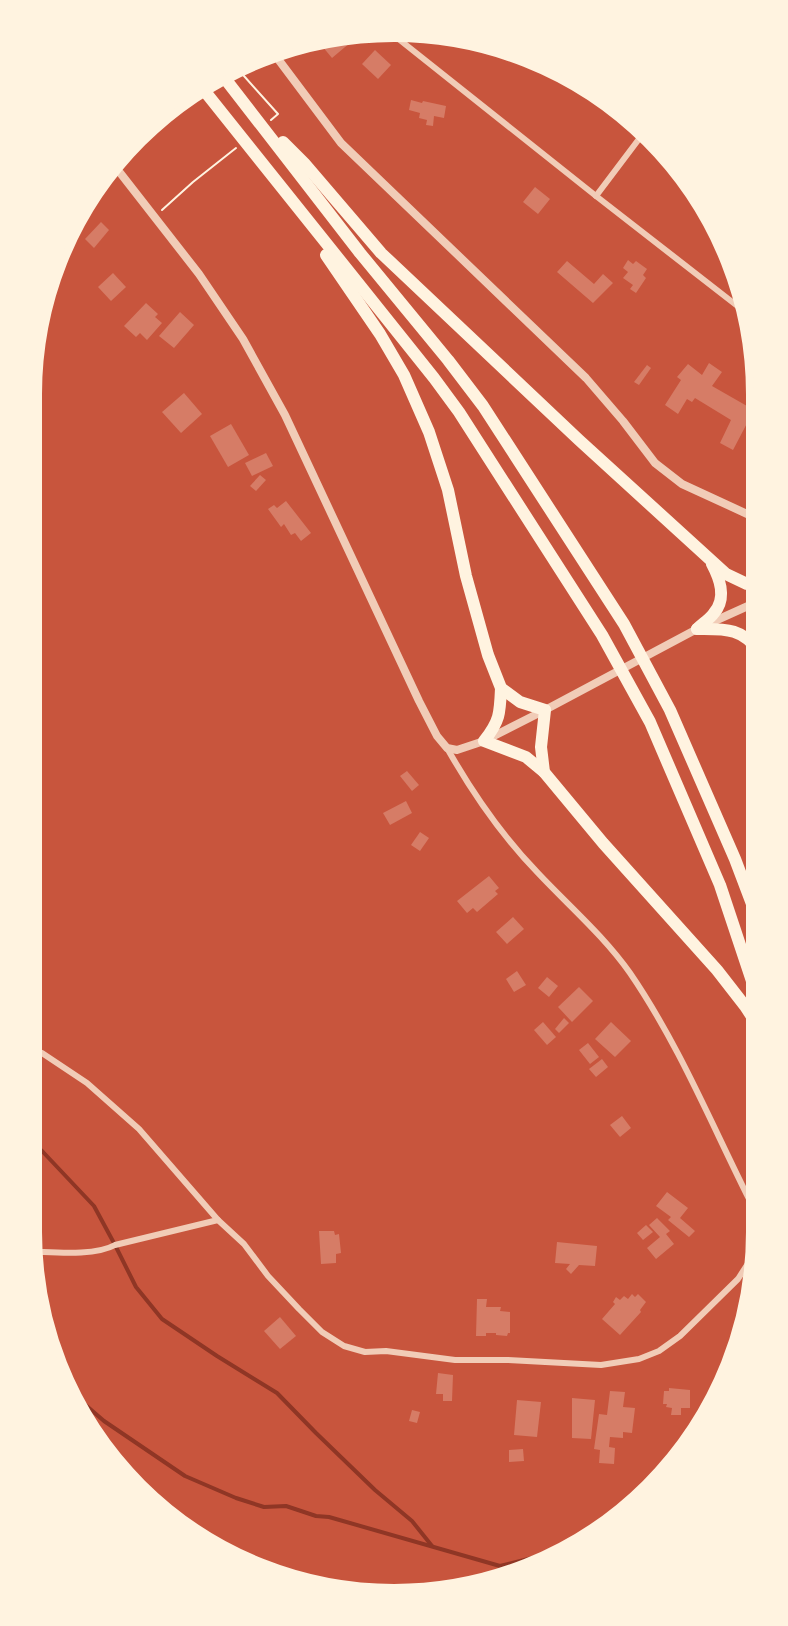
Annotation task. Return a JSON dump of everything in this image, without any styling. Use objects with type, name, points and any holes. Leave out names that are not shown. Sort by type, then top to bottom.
[{"type":"highway","points":[[226,80],[360,253],[483,406],[624,624],[670,710],[750,899]]},
{"type":"highway","points":[[205,92],[428,369],[459,412],[602,635],[650,722],[720,885],[750,972]]},
{"type":"highway","points":[[253,114],[304,162],[381,253],[710,560],[726,574],[750,585]]},
{"type":"highway","points":[[276,181],[380,334],[404,375],[429,432],[447,490],[466,576],[488,656],[501,688],[500,712],[495,727],[484,741],[526,757],[544,772],[603,843],[717,970],[750,1012]]},
{"type":"highway","points":[[697,629],[716,612],[721,598],[721,585],[710,560]]},
{"type":"highway","points":[[697,629],[723,629],[736,632],[750,641]]},
{"type":"highway","points":[[501,688],[520,702],[545,710],[541,747],[544,772]]},
{"type":"street","points":[[397,38],[740,308]]},
{"type":"street","points":[[277,57],[341,143],[586,378],[655,463],[682,484],[750,516]]},
{"type":"street","points":[[596,196],[641,137]]},
{"type":"street","points":[[117,169],[199,274],[243,339],[285,416],[437,736],[502,833],[537,873],[607,944],[629,973],[650,1005],[686,1071],[750,1202]]},
{"type":"street","points":[[447,748],[457,750],[484,741],[697,629],[750,605]]},
{"type":"street","points":[[38,1051],[87,1083],[139,1129],[218,1220],[244,1244],[268,1276],[322,1332],[344,1346],[365,1352],[386,1351],[455,1360],[508,1360],[601,1365],[639,1359],[659,1351],[680,1336],[738,1279],[749,1262]]},
{"type":"street","points":[[38,1255],[41,1252],[107,1250],[115,1245],[218,1220]]},
{"type":"path","points":[[154,218],[193,182]]},
{"type":"building","points":[[353,40],[332,58],[322,46],[325,44]]},
{"type":"building","points":[[375,50],[391,65],[378,79],[362,64]]},
{"type":"building","points":[[411,100],[446,106],[444,118],[434,116],[433,126],[426,125],[427,120],[419,118],[420,113],[409,110]]},
{"type":"building","points":[[535,187],[550,199],[538,214],[523,202]]},
{"type":"building","points":[[101,222],[109,230],[94,248],[85,239]]},
{"type":"building","points":[[628,260],[633,264],[636,261],[647,269],[643,275],[646,278],[636,293],[630,289],[633,285],[623,278],[628,272],[623,268]]},
{"type":"building","points":[[567,261],[594,284],[603,274],[613,283],[593,303],[557,272]]},
{"type":"building","points":[[113,273],[126,287],[111,301],[98,287]]},
{"type":"building","points":[[146,303],[158,314],[155,317],[162,323],[147,340],[140,333],[136,337],[124,326]]},
{"type":"building","points":[[180,312],[194,325],[174,348],[159,336]]},
{"type":"building","points":[[709,363],[722,372],[712,386],[750,408],[750,418],[733,450],[720,443],[731,420],[695,398],[692,402],[687,399],[678,414],[665,405],[681,380],[677,377],[688,364],[702,375]]},
{"type":"building","points":[[647,365],[651,368],[639,385],[634,382]]},
{"type":"building","points":[[184,393],[202,414],[181,433],[162,412]]},
{"type":"building","points":[[231,424],[249,455],[228,467],[210,436]]},
{"type":"building","points":[[266,453],[273,466],[252,476],[245,463]]},
{"type":"building","points":[[260,475],[266,480],[256,491],[250,486]]},
{"type":"building","points":[[286,501],[311,533],[301,541],[295,533],[291,535],[284,524],[281,527],[268,509],[274,505],[277,508]]},
{"type":"building","points":[[407,771],[419,785],[412,791],[400,776]]},
{"type":"building","points":[[406,801],[412,813],[390,825],[383,813]]},
{"type":"building","points":[[420,832],[429,838],[420,851],[411,845]]},
{"type":"building","points":[[489,876],[499,888],[495,891],[498,894],[477,912],[473,908],[467,913],[457,901]]},
{"type":"building","points":[[513,917],[524,929],[507,944],[496,932]]},
{"type":"building","points":[[517,971],[526,985],[514,992],[506,979]]},
{"type":"building","points":[[547,977],[558,986],[549,997],[538,988]]},
{"type":"building","points":[[579,987],[593,1001],[572,1022],[558,1007]]},
{"type":"building","points":[[564,1018],[569,1023],[559,1033],[555,1029]]},
{"type":"building","points":[[543,1022],[556,1037],[547,1045],[534,1030]]},
{"type":"building","points":[[611,1022],[631,1041],[615,1057],[595,1039]]},
{"type":"building","points":[[588,1043],[599,1057],[590,1064],[579,1050]]},
{"type":"building","points":[[602,1059],[608,1067],[596,1077],[589,1069]]},
{"type":"building","points":[[622,1116],[631,1128],[620,1137],[610,1125]]},
{"type":"building","points":[[667,1192],[688,1208],[680,1218],[695,1231],[689,1237],[668,1220],[671,1217],[656,1206]]},
{"type":"building","points":[[657,1218],[670,1231],[666,1234],[674,1244],[656,1259],[647,1248],[660,1237],[649,1225]]},
{"type":"building","points":[[646,1225],[653,1232],[643,1240],[637,1233]]},
{"type":"building","points":[[319,1231],[334,1231],[335,1235],[339,1234],[341,1253],[336,1254],[336,1263],[321,1264]]},
{"type":"building","points":[[557,1242],[597,1246],[595,1266],[579,1265],[571,1274],[566,1269],[570,1264],[555,1263]]},
{"type":"building","points":[[632,1294],[635,1297],[638,1294],[646,1302],[641,1312],[620,1335],[602,1319],[615,1304],[613,1302],[616,1297],[620,1300],[624,1296],[628,1299]]},
{"type":"building","points":[[477,1299],[487,1299],[486,1307],[501,1307],[500,1311],[510,1312],[510,1333],[507,1336],[486,1333],[486,1336],[476,1336]]},
{"type":"building","points":[[280,1317],[296,1336],[280,1349],[264,1331]]},
{"type":"building","points":[[438,1373],[453,1375],[452,1401],[443,1401],[443,1394],[436,1394]]},
{"type":"building","points":[[669,1388],[690,1390],[690,1408],[681,1408],[681,1415],[671,1415],[672,1408],[663,1404],[664,1391],[669,1391]]},
{"type":"building","points":[[610,1391],[625,1392],[623,1407],[635,1408],[632,1433],[623,1432],[623,1438],[610,1437],[609,1447],[615,1448],[614,1464],[599,1463],[600,1450],[594,1449],[599,1414],[607,1415]]},
{"type":"building","points":[[572,1398],[595,1400],[591,1439],[572,1438]]},
{"type":"building","points":[[517,1400],[541,1402],[537,1437],[514,1435]]},
{"type":"building","points":[[412,1410],[420,1412],[417,1423],[409,1421]]},
{"type":"building","points":[[523,1449],[524,1461],[509,1462],[509,1450]]},
{"type":"waterway","points":[[38,1147],[94,1206],[136,1287],[162,1319],[277,1393],[375,1490],[412,1521],[432,1546]]},
{"type":"waterway","points":[[79,1400],[104,1421],[185,1476],[236,1498],[264,1507],[286,1506],[316,1516],[329,1517],[500,1566],[541,1556]]}]
